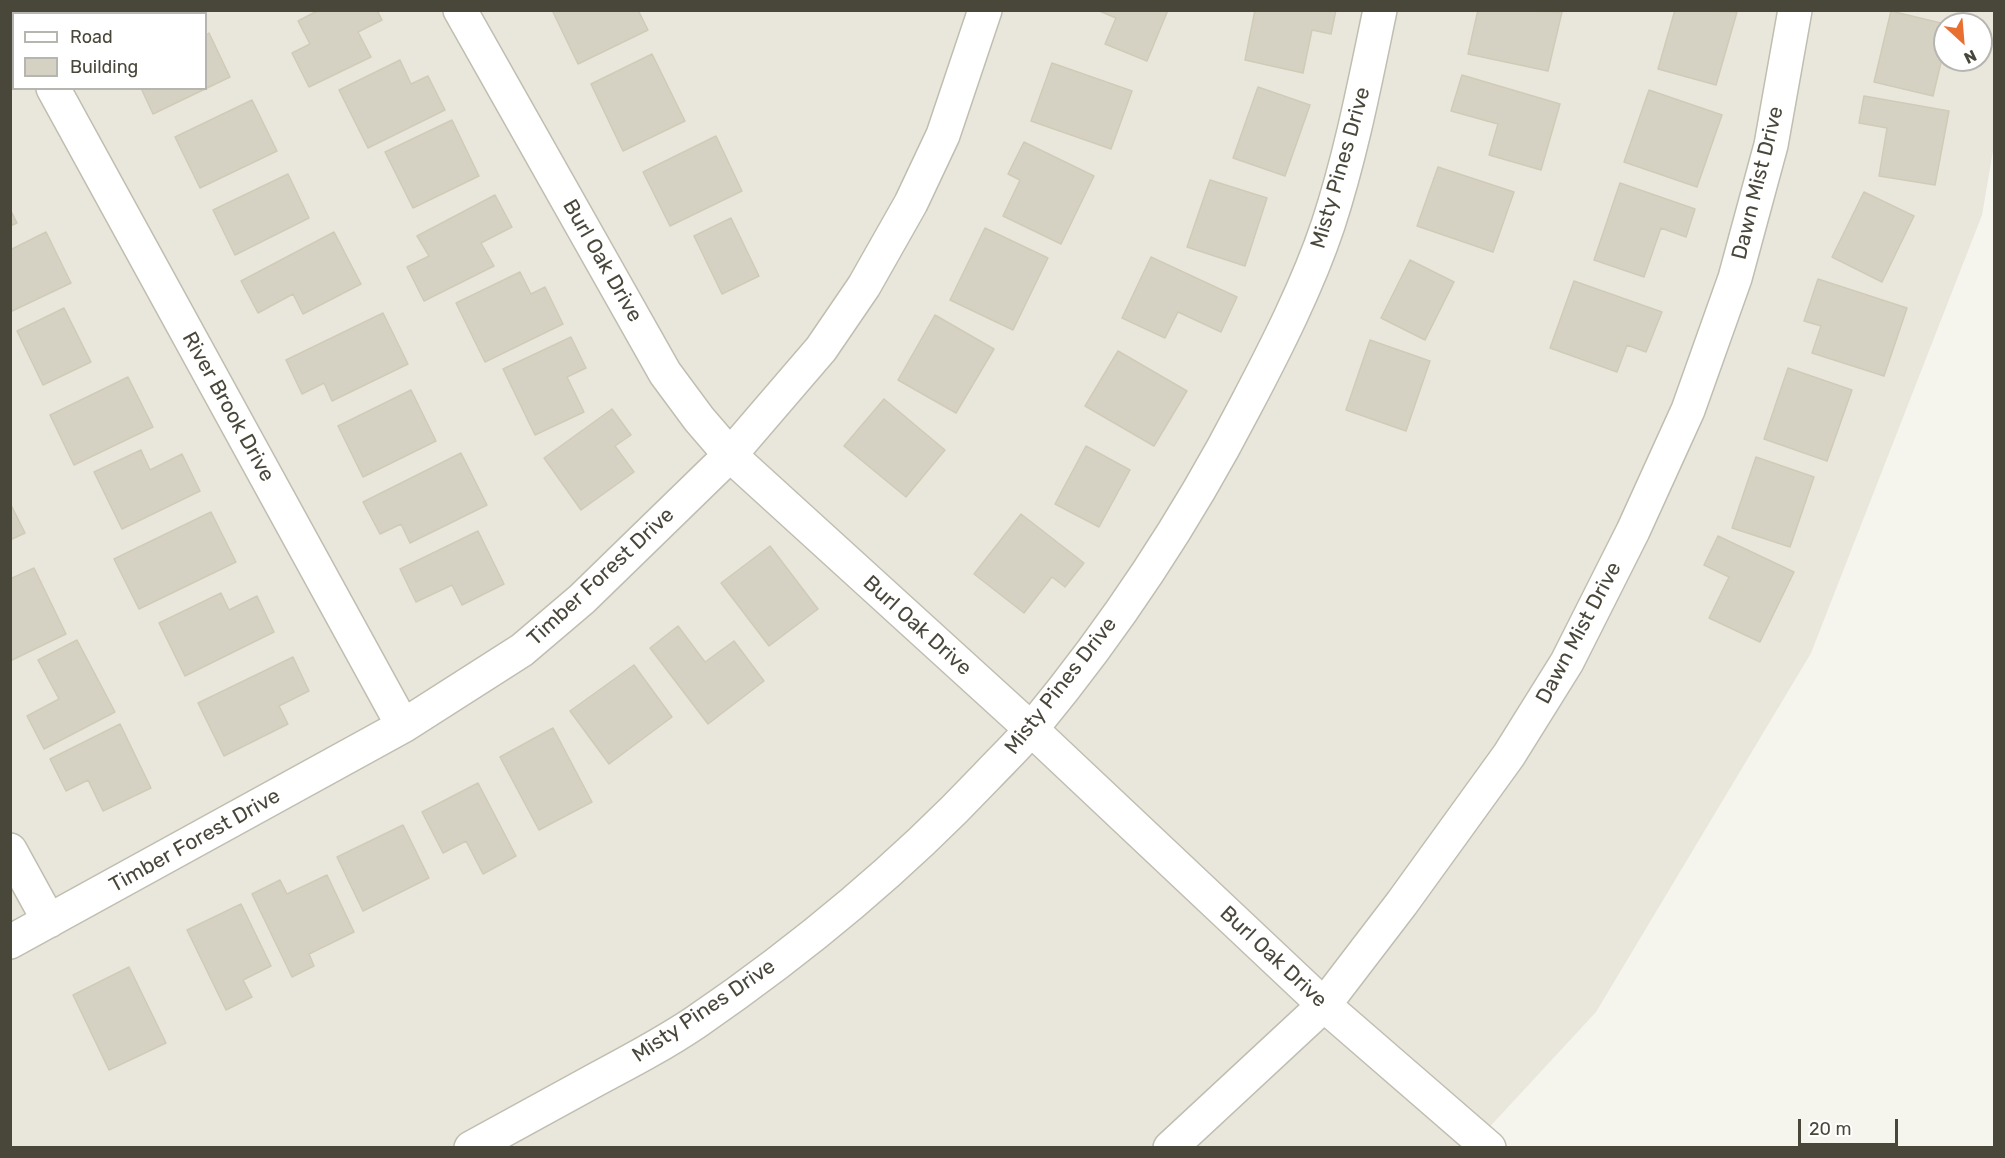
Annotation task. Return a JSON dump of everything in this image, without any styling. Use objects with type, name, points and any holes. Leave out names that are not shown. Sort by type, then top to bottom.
[{"type":"street","name":"Burl Oak Drive","points":[[460,10],[665,373],[699,419],[730,455],[1031,729],[1324,1005],[1489,1148]]},
{"type":"street","name":"Timber Forest Drive","points":[[10,942],[403,726],[492,670],[539,636],[582,599],[730,455],[821,349],[864,286],[911,203],[943,135],[985,10]]},
{"type":"street","name":"Misty Pines Drive","points":[[471,1148],[650,1050],[694,1023],[777,963],[888,874],[949,817],[1031,729],[1091,652],[1160,555],[1212,471],[1260,378],[1307,277],[1328,225],[1358,116],[1380,10]]},
{"type":"street","name":"Dawn Mist Drive","points":[[1170,1148],[1324,1005],[1402,903],[1509,755],[1567,662],[1634,531],[1688,410],[1735,278],[1771,145],[1795,10]]},
{"type":"street","name":"River Brook Drive","points":[[54,90],[403,726]]},
{"type":"street","points":[[10,850],[49,921]]},
{"type":"shaded area","points":[[10,11],[1994,11],[1994,145],[1982,215],[1811,653],[1596,1012],[1471,1147],[11,1147]]},
{"type":"building","points":[[123,10],[189,10],[190,12],[124,12]]},
{"type":"building","points":[[319,10],[377,10],[382,20],[358,32],[371,57],[309,87],[292,53],[310,44],[298,21]]},
{"type":"building","points":[[552,10],[638,10],[648,30],[578,64]]},
{"type":"building","points":[[1097,10],[1168,10],[1147,61],[1105,44],[1116,18]]},
{"type":"building","points":[[1255,10],[1336,10],[1331,34],[1312,30],[1303,73],[1245,60]]},
{"type":"building","points":[[1478,10],[1562,12],[1548,71],[1468,54]]},
{"type":"building","points":[[1675,10],[1737,12],[1716,85],[1658,69]]},
{"type":"building","points":[[1891,11],[1933,21],[1933,72],[1939,72],[1933,96],[1874,82]]},
{"type":"building","points":[[209,33],[230,77],[207,88],[207,34]]},
{"type":"building","points":[[652,54],[685,121],[623,151],[591,84]]},
{"type":"building","points":[[400,60],[411,84],[428,76],[445,110],[368,148],[339,90]]},
{"type":"building","points":[[1052,63],[1132,91],[1111,149],[1031,121]]},
{"type":"building","points":[[1462,75],[1560,104],[1541,170],[1489,155],[1498,124],[1451,111]]},
{"type":"building","points":[[1258,87],[1310,105],[1285,176],[1233,158]]},
{"type":"building","points":[[142,90],[203,90],[153,114]]},
{"type":"building","points":[[1649,90],[1722,115],[1697,187],[1624,162]]},
{"type":"building","points":[[1864,96],[1949,111],[1935,185],[1879,176],[1887,128],[1859,123]]},
{"type":"building","points":[[252,100],[277,151],[200,188],[175,137]]},
{"type":"building","points":[[452,120],[479,176],[413,208],[385,152]]},
{"type":"building","points":[[716,136],[742,191],[670,226],[643,172]]},
{"type":"building","points":[[1024,142],[1094,176],[1061,244],[1003,216],[1020,180],[1008,174]]},
{"type":"building","points":[[1438,167],[1514,192],[1493,252],[1417,226]]},
{"type":"building","points":[[288,174],[309,218],[235,255],[213,210]]},
{"type":"building","points":[[1210,180],[1267,198],[1245,266],[1187,247]]},
{"type":"building","points":[[1620,183],[1695,209],[1686,237],[1661,228],[1644,277],[1594,260]]},
{"type":"building","points":[[1864,192],[1914,216],[1882,282],[1832,257]]},
{"type":"building","points":[[495,195],[512,227],[481,243],[494,266],[424,301],[407,267],[429,256],[417,236]]},
{"type":"building","points":[[10,209],[17,223],[10,226]]},
{"type":"building","points":[[731,218],[759,276],[722,294],[694,236]]},
{"type":"building","points":[[985,228],[1048,258],[1013,330],[950,300]]},
{"type":"building","points":[[46,232],[71,283],[10,312],[10,250]]},
{"type":"building","points":[[334,232],[361,284],[303,314],[293,294],[258,313],[241,281]]},
{"type":"building","points":[[1151,257],[1237,297],[1221,332],[1178,312],[1165,338],[1122,318]]},
{"type":"building","points":[[1410,260],[1454,282],[1425,340],[1381,318]]},
{"type":"building","points":[[520,272],[531,294],[545,287],[563,324],[485,362],[456,303]]},
{"type":"building","points":[[1818,279],[1907,308],[1884,376],[1812,353],[1821,326],[1804,321]]},
{"type":"building","points":[[1574,281],[1662,312],[1646,352],[1627,345],[1617,372],[1550,348]]},
{"type":"building","points":[[64,308],[91,362],[43,385],[17,331]]},
{"type":"building","points":[[383,313],[408,364],[332,401],[324,383],[302,394],[286,360]]},
{"type":"building","points":[[935,315],[994,349],[956,413],[898,380]]},
{"type":"building","points":[[571,337],[586,368],[567,377],[584,412],[535,435],[503,369]]},
{"type":"building","points":[[1370,340],[1430,361],[1406,431],[1346,410]]},
{"type":"building","points":[[1118,351],[1187,391],[1154,446],[1085,406]]},
{"type":"building","points":[[1788,368],[1852,390],[1827,461],[1764,439]]},
{"type":"building","points":[[128,377],[153,427],[74,465],[50,415]]},
{"type":"building","points":[[411,390],[436,441],[363,477],[338,426]]},
{"type":"building","points":[[884,399],[945,450],[906,497],[844,446]]},
{"type":"building","points":[[612,409],[631,435],[615,446],[634,472],[581,510],[544,458]]},
{"type":"building","points":[[1086,446],[1130,470],[1099,527],[1055,504]]},
{"type":"building","points":[[141,450],[150,470],[182,454],[200,491],[122,529],[94,472]]},
{"type":"building","points":[[461,453],[487,505],[410,543],[401,524],[380,534],[363,502]]},
{"type":"building","points":[[1756,457],[1814,477],[1790,547],[1732,528]]},
{"type":"building","points":[[10,503],[25,533],[10,540]]},
{"type":"building","points":[[211,512],[236,562],[139,609],[114,559]]},
{"type":"building","points":[[1021,514],[1084,563],[1065,587],[1052,577],[1024,613],[974,574]]},
{"type":"building","points":[[478,531],[504,584],[462,605],[452,585],[416,602],[400,569]]},
{"type":"building","points":[[1718,536],[1794,572],[1760,642],[1709,618],[1729,577],[1704,565]]},
{"type":"building","points":[[770,546],[818,609],[769,646],[721,583]]},
{"type":"building","points":[[34,568],[66,634],[10,661],[10,579]]},
{"type":"building","points":[[221,593],[229,610],[257,596],[274,632],[185,676],[159,623]]},
{"type":"building","points":[[678,626],[705,662],[734,641],[764,681],[708,724],[650,648]]},
{"type":"building","points":[[77,640],[115,712],[44,749],[27,716],[59,699],[38,660]]},
{"type":"building","points":[[293,657],[309,691],[279,706],[288,724],[224,756],[198,703]]},
{"type":"building","points":[[634,665],[672,717],[609,764],[570,711]]},
{"type":"building","points":[[120,724],[151,788],[103,811],[88,780],[66,791],[50,759]]},
{"type":"building","points":[[553,728],[592,802],[539,830],[500,757]]},
{"type":"building","points":[[478,783],[516,856],[483,874],[466,841],[443,853],[422,812]]},
{"type":"building","points":[[403,825],[429,878],[363,911],[337,857]]},
{"type":"building","points":[[327,875],[354,932],[309,954],[314,966],[292,977],[252,894],[280,880],[287,894]]},
{"type":"building","points":[[241,904],[271,966],[243,980],[252,997],[226,1010],[187,930]]},
{"type":"building","points":[[129,967],[166,1043],[109,1070],[73,995]]}]
